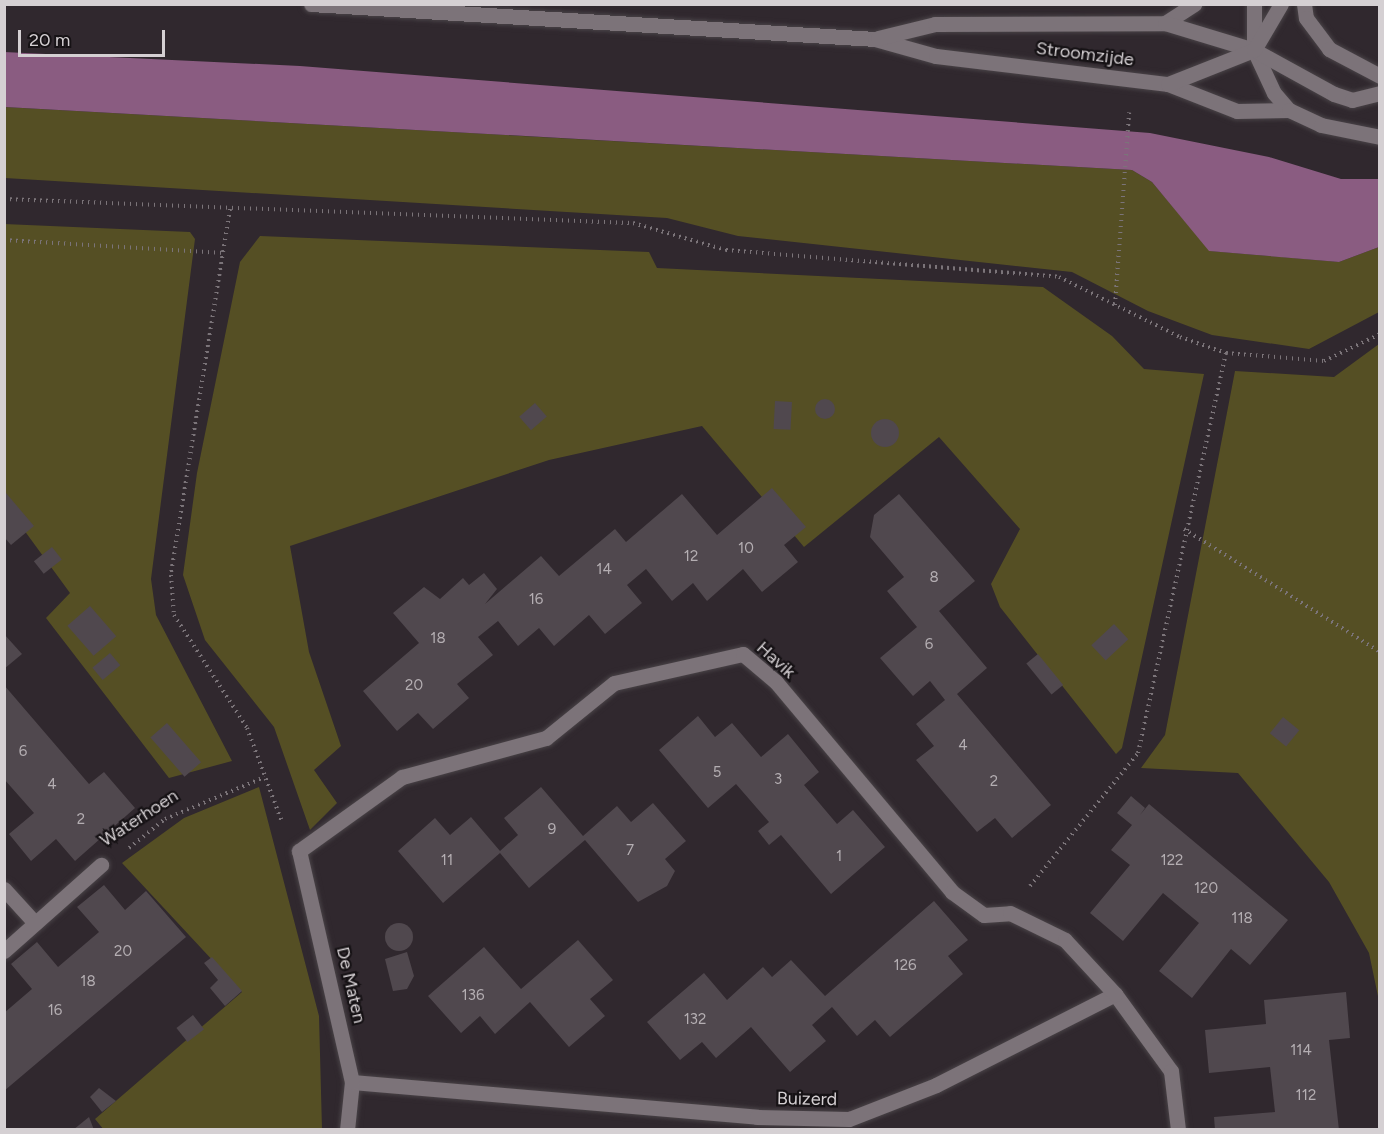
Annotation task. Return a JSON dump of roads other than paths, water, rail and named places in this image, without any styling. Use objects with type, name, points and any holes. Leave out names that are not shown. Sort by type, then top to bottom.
[{"type":"street","name":"Stroomzijde","points":[[311,4],[875,39],[936,56],[1168,84],[1237,111],[1289,110],[1321,124],[1380,137]]},
{"type":"street","points":[[1165,23],[1194,4]]},
{"type":"street","points":[[1254,4],[1254,50]]},
{"type":"street","points":[[1168,84],[1254,50],[1281,4]]},
{"type":"street","points":[[1304,4],[1306,18],[1329,49],[1380,76]]},
{"type":"street","name":"Stroomzijde","points":[[875,39],[935,24],[1051,19],[1165,23],[1254,50],[1334,94],[1352,100],[1380,93]]},
{"type":"street","name":"Stroomzijde","points":[[1254,50],[1274,93],[1289,110]]},
{"type":"street","name":"Havik","points":[[299,851],[402,777],[546,738],[614,683],[743,654],[776,682],[952,892],[984,915],[1010,913],[1065,940],[1114,993]]},
{"type":"street","name":"De Maten","points":[[299,851],[352,1082],[347,1130]]},
{"type":"street","points":[[4,951],[101,865]]},
{"type":"street","points":[[4,889],[35,923]]},
{"type":"street","points":[[1114,993],[1171,1071],[1178,1130]]},
{"type":"street","name":"Buizerd","points":[[352,1082],[757,1118],[849,1119],[936,1086],[1114,993]]}]
